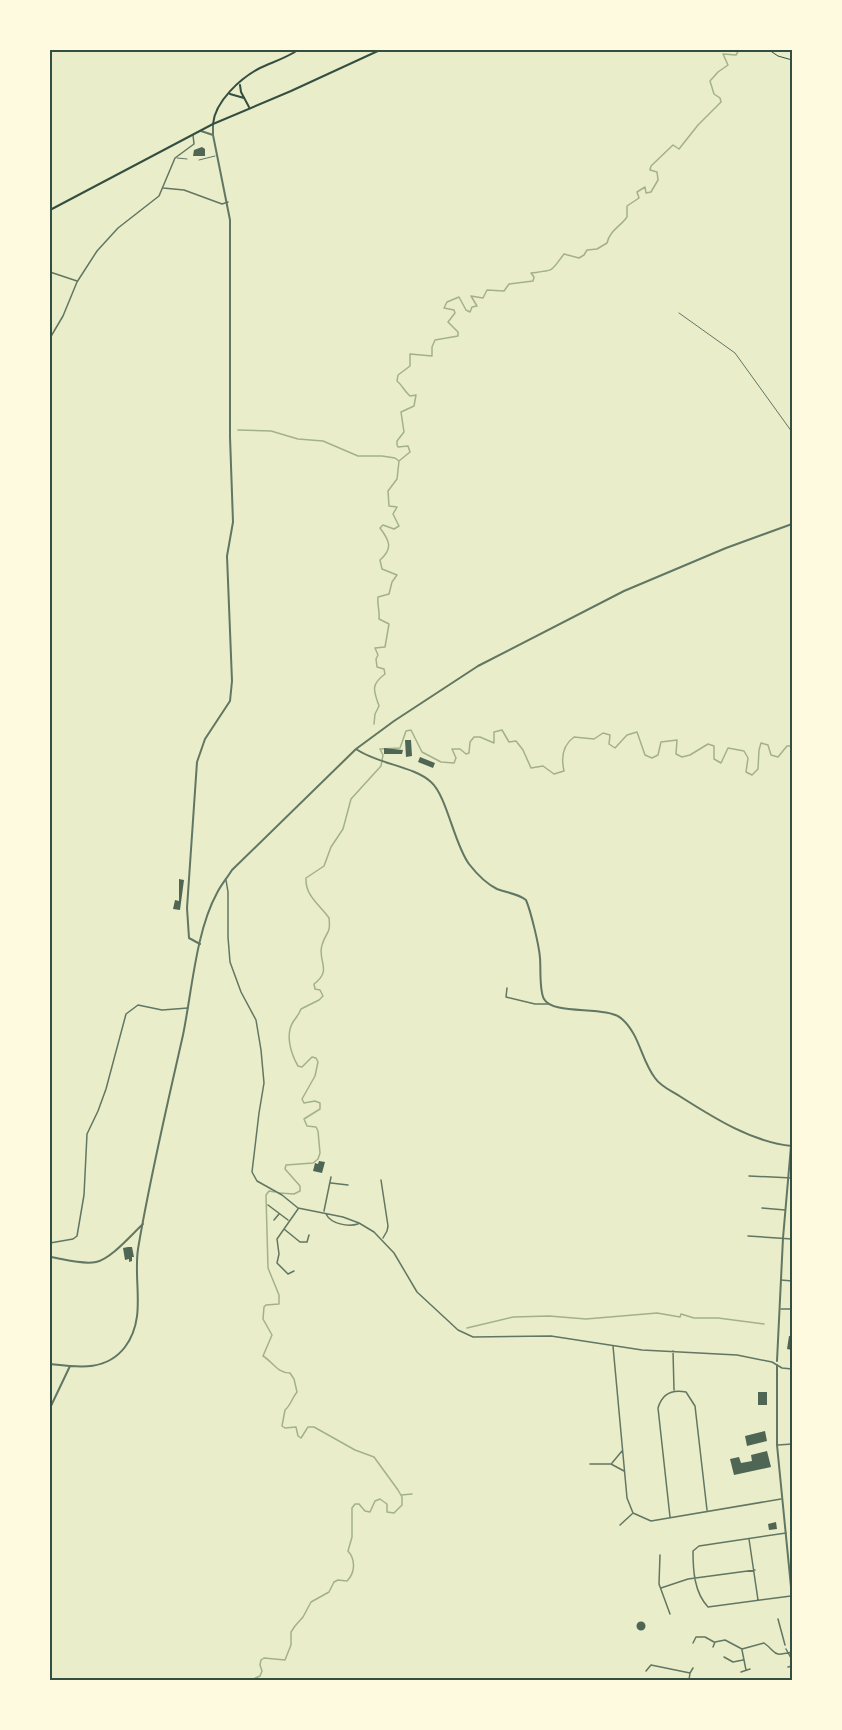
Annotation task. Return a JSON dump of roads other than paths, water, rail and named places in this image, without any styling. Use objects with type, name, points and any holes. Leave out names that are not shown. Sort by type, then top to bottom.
[{"type":"main road","points":[[213,124],[217,108],[240,82],[261,68],[298,50]]},
{"type":"main road","points":[[50,210],[213,124],[380,50]]},
{"type":"main road","points":[[240,82],[239,87],[249,107]]},
{"type":"main road","points":[[230,94],[244,98]]},
{"type":"street","points":[[200,944],[189,938],[188,908],[196,762],[205,739],[230,701],[232,681],[226,556],[233,522],[230,433],[230,220],[213,135],[213,124]]},
{"type":"street","points":[[199,131],[213,135]]},
{"type":"street","points":[[50,338],[63,316],[77,282],[97,251],[118,228],[159,196],[175,158],[194,144],[193,134]]},
{"type":"street","points":[[163,188],[184,190],[222,204],[228,202]]},
{"type":"street","points":[[50,272],[77,282]]},
{"type":"street","points":[[50,1364],[89,1366],[108,1362],[127,1346],[134,1329],[138,1314],[137,1258],[143,1223],[189,1008],[200,944],[216,893],[232,870],[356,749],[478,666],[545,633],[585,609],[716,552],[792,524]]},
{"type":"street","points":[[356,749],[430,781],[437,789],[468,864],[494,887],[526,900],[539,950],[543,998],[549,1004]]},
{"type":"street","points":[[226,879],[230,962],[256,1020],[264,1083],[252,1172],[257,1181],[282,1195],[298,1208],[359,1223],[382,1239],[394,1253],[417,1292],[453,1326],[465,1334],[483,1338],[551,1336],[642,1350],[730,1354],[777,1363],[782,1368],[792,1369]]},
{"type":"street","points":[[507,988],[506,997],[535,1004],[549,1004],[616,1015],[633,1032],[652,1073],[663,1086],[719,1120],[766,1142],[792,1146],[783,1238],[777,1363],[777,1445],[782,1499],[786,1533],[792,1596],[708,1607],[699,1594],[694,1579],[693,1551],[695,1548],[786,1533]]},
{"type":"street","points":[[50,1243],[73,1239],[77,1236],[84,1195],[87,1134],[106,1089],[126,1014],[138,1005],[162,1010],[189,1008]]},
{"type":"street","points":[[749,1176],[790,1178]]},
{"type":"street","points":[[331,1177],[325,1213],[327,1217],[340,1223],[355,1225],[359,1223]]},
{"type":"street","points":[[381,1180],[388,1226],[382,1239]]},
{"type":"street","points":[[330,1183],[348,1185]]},
{"type":"street","points":[[268,1205],[289,1221]]},
{"type":"street","points":[[294,1271],[288,1276],[277,1263],[279,1254],[277,1239],[298,1208]]},
{"type":"street","points":[[762,1208],[786,1210]]},
{"type":"street","points":[[274,1220],[279,1214]]},
{"type":"street","points":[[50,1257],[87,1263],[100,1261],[114,1252],[143,1223]]},
{"type":"street","points":[[283,1229],[300,1242],[307,1242],[309,1235]]},
{"type":"street","points":[[748,1236],[792,1239]]},
{"type":"street","points":[[781,1280],[792,1281]]},
{"type":"street","points":[[779,1308],[792,1309]]},
{"type":"street","points":[[613,1346],[627,1498],[633,1513],[651,1521],[782,1499]]},
{"type":"street","points":[[673,1351],[674,1391]]},
{"type":"street","points":[[50,1408],[69,1366]]},
{"type":"street","points":[[670,1517],[658,1408],[662,1398],[674,1391],[686,1392],[695,1406],[708,1511]]},
{"type":"street","points":[[777,1445],[792,1444]]},
{"type":"street","points":[[611,1464],[622,1450]]},
{"type":"street","points":[[590,1464],[611,1464],[624,1471]]},
{"type":"street","points":[[620,1525],[633,1513]]},
{"type":"street","points":[[749,1539],[759,1600]]},
{"type":"street","points":[[660,1554],[659,1584],[670,1614]]},
{"type":"street","points":[[661,1588],[694,1579],[755,1570]]},
{"type":"street","points":[[778,1619],[785,1645]]},
{"type":"street","points":[[691,1634],[715,1642],[725,1640],[742,1649],[764,1643],[771,1653],[776,1655],[792,1652]]},
{"type":"street","points":[[693,1643],[696,1637]]},
{"type":"street","points":[[713,1647],[715,1642]]},
{"type":"street","points":[[742,1649],[746,1670]]},
{"type":"street","points":[[786,1649],[791,1658]]},
{"type":"street","points":[[724,1657],[733,1662],[743,1659]]},
{"type":"street","points":[[644,1663],[648,1667]]},
{"type":"street","points":[[788,1667],[792,1664]]},
{"type":"street","points":[[646,1671],[651,1665],[690,1674]]},
{"type":"street","points":[[689,1680],[693,1668]]},
{"type":"street","points":[[741,1672],[750,1670]]},
{"type":"lane","points":[[199,160],[217,155]]},
{"type":"lane","points":[[175,158],[187,159]]},
{"type":"lane","points":[[680,313],[735,353],[792,432]]},
{"type":"waterway","points":[[374,724],[379,706],[374,689],[385,674],[384,669],[377,667],[378,655],[375,648],[385,647],[389,624],[379,619],[378,597],[389,594],[392,582],[397,575],[382,569],[380,560],[387,552],[389,545],[380,528],[383,525],[394,529],[399,526],[393,514],[397,507],[389,506],[388,491],[397,479],[399,461],[410,452],[408,446],[398,447],[397,441],[404,432],[401,412],[414,406],[416,395],[408,394],[397,381],[398,375],[410,366],[410,354],[432,356],[435,340],[458,336],[458,332],[448,322],[455,313],[454,310],[444,308],[447,302],[459,297],[466,310],[470,312],[472,307],[477,306],[471,296],[483,298],[487,290],[504,291],[509,284],[533,281],[534,277],[531,273],[552,269],[564,254],[579,258],[587,250],[597,249],[607,243],[613,232],[627,217],[627,206],[639,198],[637,192],[645,187],[646,193],[651,192],[658,180],[657,172],[650,170],[651,166],[673,145],[679,149],[698,125],[721,102],[720,98],[714,94],[710,81],[728,65],[723,54],[736,55],[739,50]]},
{"type":"waterway","points":[[238,430],[271,431],[298,439],[323,441],[358,456],[382,456],[399,461]]},
{"type":"waterway","points":[[279,1193],[294,1194],[300,1191],[300,1186],[285,1169],[286,1165],[313,1163],[318,1159],[320,1153],[318,1131],[316,1127],[307,1126],[304,1119],[320,1109],[320,1103],[315,1101],[304,1103],[302,1099],[315,1076],[318,1062],[312,1057],[302,1067],[298,1066],[289,1038],[293,1022],[301,1009],[323,996],[320,990],[315,989],[314,984],[320,979],[324,970],[321,951],[329,930],[329,918],[310,895],[306,878],[324,866],[331,847],[343,829],[351,799],[381,766],[383,755],[380,749],[400,748],[406,731],[411,730],[422,752],[441,762],[454,763],[456,758],[452,749],[460,749],[466,754],[469,753],[470,742],[474,737],[494,743],[494,732],[502,730],[509,742],[516,741],[523,750],[531,768],[543,766],[554,774],[564,771],[564,752],[567,744],[574,737],[594,739],[603,733],[610,735],[609,744],[615,748],[627,735],[637,732],[645,755],[652,758],[658,755],[661,742],[677,740],[676,754],[682,757],[708,744],[714,746],[714,759],[721,763],[728,748],[744,751],[748,758],[746,772],[752,775],[758,769],[761,743],[768,745],[771,755],[778,757],[787,746],[792,746]]},
{"type":"waterway","points":[[251,1680],[260,1676],[261,1660],[264,1658],[285,1660],[291,1645],[291,1632],[311,1602],[329,1592],[334,1582],[347,1581],[350,1578],[353,1562],[348,1551],[352,1537],[352,1508],[355,1504],[359,1504],[365,1511],[370,1512],[375,1501],[380,1499],[387,1504],[387,1512],[394,1513],[402,1505],[402,1497],[398,1490],[374,1457],[355,1450],[314,1427],[308,1427],[301,1438],[298,1436],[296,1427],[282,1426],[285,1410],[297,1392],[294,1379],[290,1373],[278,1369],[263,1356],[272,1335],[263,1319],[264,1307],[279,1304],[279,1295],[268,1268],[266,1195],[269,1191],[275,1192]]},
{"type":"waterway","points":[[467,1328],[513,1317],[549,1316],[586,1319],[657,1313],[764,1324]]},
{"type":"waterway","points":[[401,1495],[412,1494]]}]
